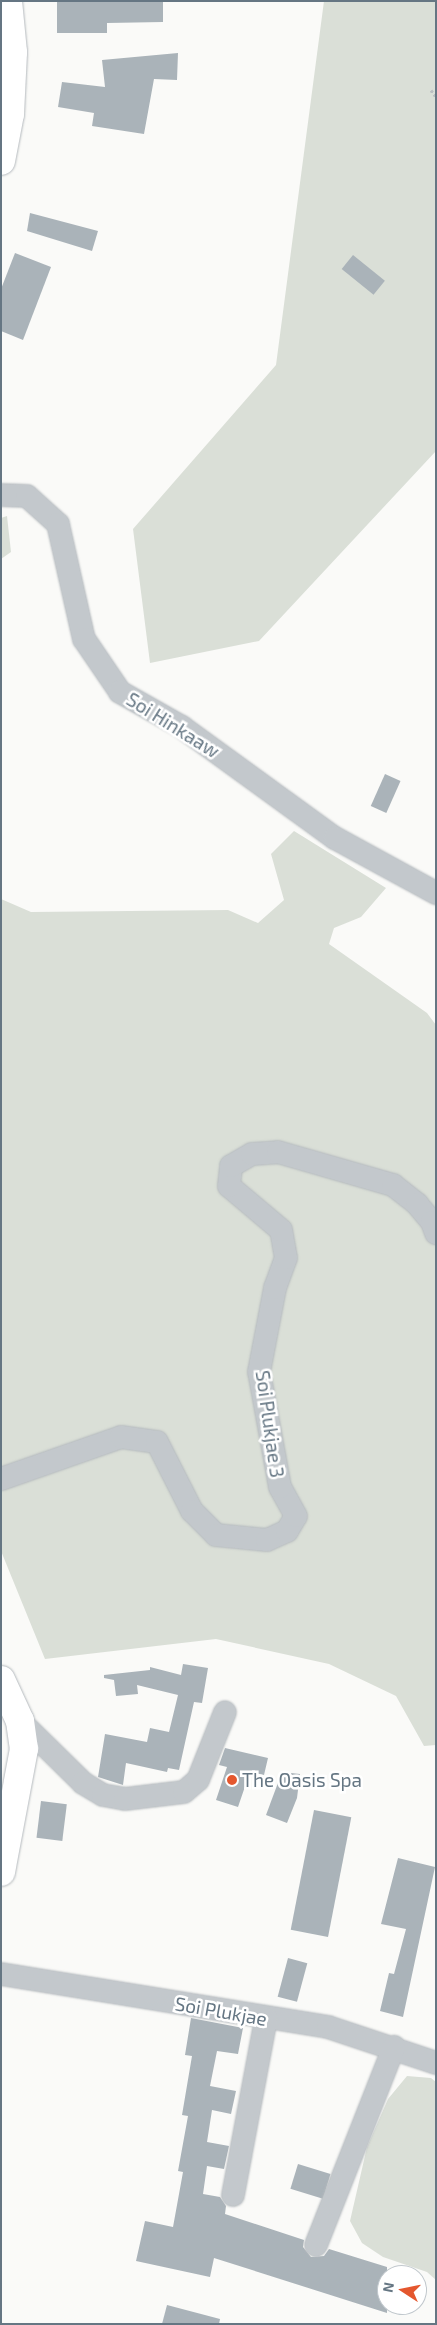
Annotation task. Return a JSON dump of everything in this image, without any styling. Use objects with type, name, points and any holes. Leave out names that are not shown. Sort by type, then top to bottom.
[{"type":"main road","points":[[1,162],[10,114],[12,70],[8,1]]},
{"type":"main road","points":[[1,1680],[20,1721],[24,1749],[2,1864]]},
{"type":"street","name":"Soi Hinkaaw","points":[[1,495],[27,496],[58,524],[84,639],[120,692],[182,727],[335,838],[436,893]]},
{"type":"street","name":"Soi Plukjae 3","points":[[1,1479],[121,1437],[157,1442],[192,1511],[216,1535],[267,1540],[287,1531],[296,1516],[280,1487],[259,1372],[275,1288],[286,1258],[281,1230],[229,1186],[231,1166],[252,1154],[278,1152],[393,1185],[417,1204],[432,1222],[436,1234]]},
{"type":"street","points":[[20,1721],[83,1783],[103,1795],[125,1799],[184,1792],[198,1780],[225,1712]]},
{"type":"street","name":"Soi Plukjae","points":[[1,1974],[266,2019],[328,2027],[394,2047],[436,2063]]},
{"type":"street","points":[[233,2195],[266,2019]]},
{"type":"street","points":[[316,2245],[394,2047]]},
{"type":"path","points":[[431,90],[436,97]]},
{"type":"shaded area","points":[[324,1],[436,1],[436,451],[259,641],[150,663],[133,529],[276,365]]},
{"type":"shaded area","points":[[7,516],[11,552],[1,559],[1,518]]},
{"type":"shaded area","points":[[294,831],[386,888],[361,917],[334,928],[329,944],[427,1013],[436,1025],[436,1745],[424,1746],[396,1696],[329,1664],[216,1639],[45,1659],[1,1551],[1,899],[31,912],[228,910],[258,923],[284,900],[271,854]]},
{"type":"shaded area","points":[[407,2076],[431,2078],[436,2082],[436,2280],[427,2272],[427,2265],[406,2265],[383,2257],[362,2243],[350,2221],[367,2147],[388,2099]]},
{"type":"building","points":[[57,1],[163,1],[163,22],[107,23],[107,33],[57,33]]},
{"type":"building","points":[[178,53],[177,80],[154,79],[144,134],[92,126],[94,113],[58,107],[62,82],[105,87],[102,60]]},
{"type":"building","points":[[30,213],[98,231],[92,251],[27,231]]},
{"type":"building","points":[[15,253],[51,267],[23,340],[1,331],[1,289]]},
{"type":"building","points":[[353,255],[385,281],[374,295],[342,269]]},
{"type":"building","points":[[385,774],[401,781],[386,813],[371,806]]},
{"type":"building","points":[[183,1664],[208,1668],[202,1703],[194,1702],[179,1770],[168,1768],[167,1772],[126,1763],[123,1785],[98,1777],[105,1734],[147,1742],[150,1728],[169,1732],[178,1695],[137,1685],[138,1694],[116,1696],[114,1680],[104,1678],[104,1675],[150,1670],[150,1667],[181,1675]]},
{"type":"building","points":[[225,1748],[268,1758],[264,1775],[250,1772],[238,1807],[216,1800],[227,1767],[219,1765]]},
{"type":"building","points":[[282,1772],[300,1774],[297,1798],[287,1823],[266,1815]]},
{"type":"building","points":[[41,1801],[67,1804],[62,1841],[36,1838]]},
{"type":"building","points":[[314,1810],[351,1817],[328,1937],[291,1930]]},
{"type":"building","points":[[398,1858],[435,1867],[403,2017],[380,2011],[389,1973],[394,1974],[406,1929],[381,1924]]},
{"type":"building","points":[[288,1958],[307,1963],[297,2002],[278,1997]]},
{"type":"building","points":[[191,2018],[243,2028],[238,2054],[217,2051],[210,2086],[236,2091],[231,2114],[212,2110],[207,2142],[229,2146],[224,2169],[207,2166],[203,2194],[220,2197],[226,2206],[225,2214],[304,2240],[303,2247],[311,2257],[324,2256],[329,2249],[381,2265],[377,2265],[377,2310],[214,2258],[210,2277],[136,2261],[145,2221],[173,2227],[183,2172],[178,2171],[188,2116],[182,2115],[192,2056],[185,2055]]},
{"type":"building","points":[[298,2164],[331,2174],[323,2199],[290,2189]]},
{"type":"building","points":[[167,2305],[220,2319],[219,2324],[162,2324]]},
{"type":"place","name":"The Oasis Spa","points":[[232,1780]]}]
